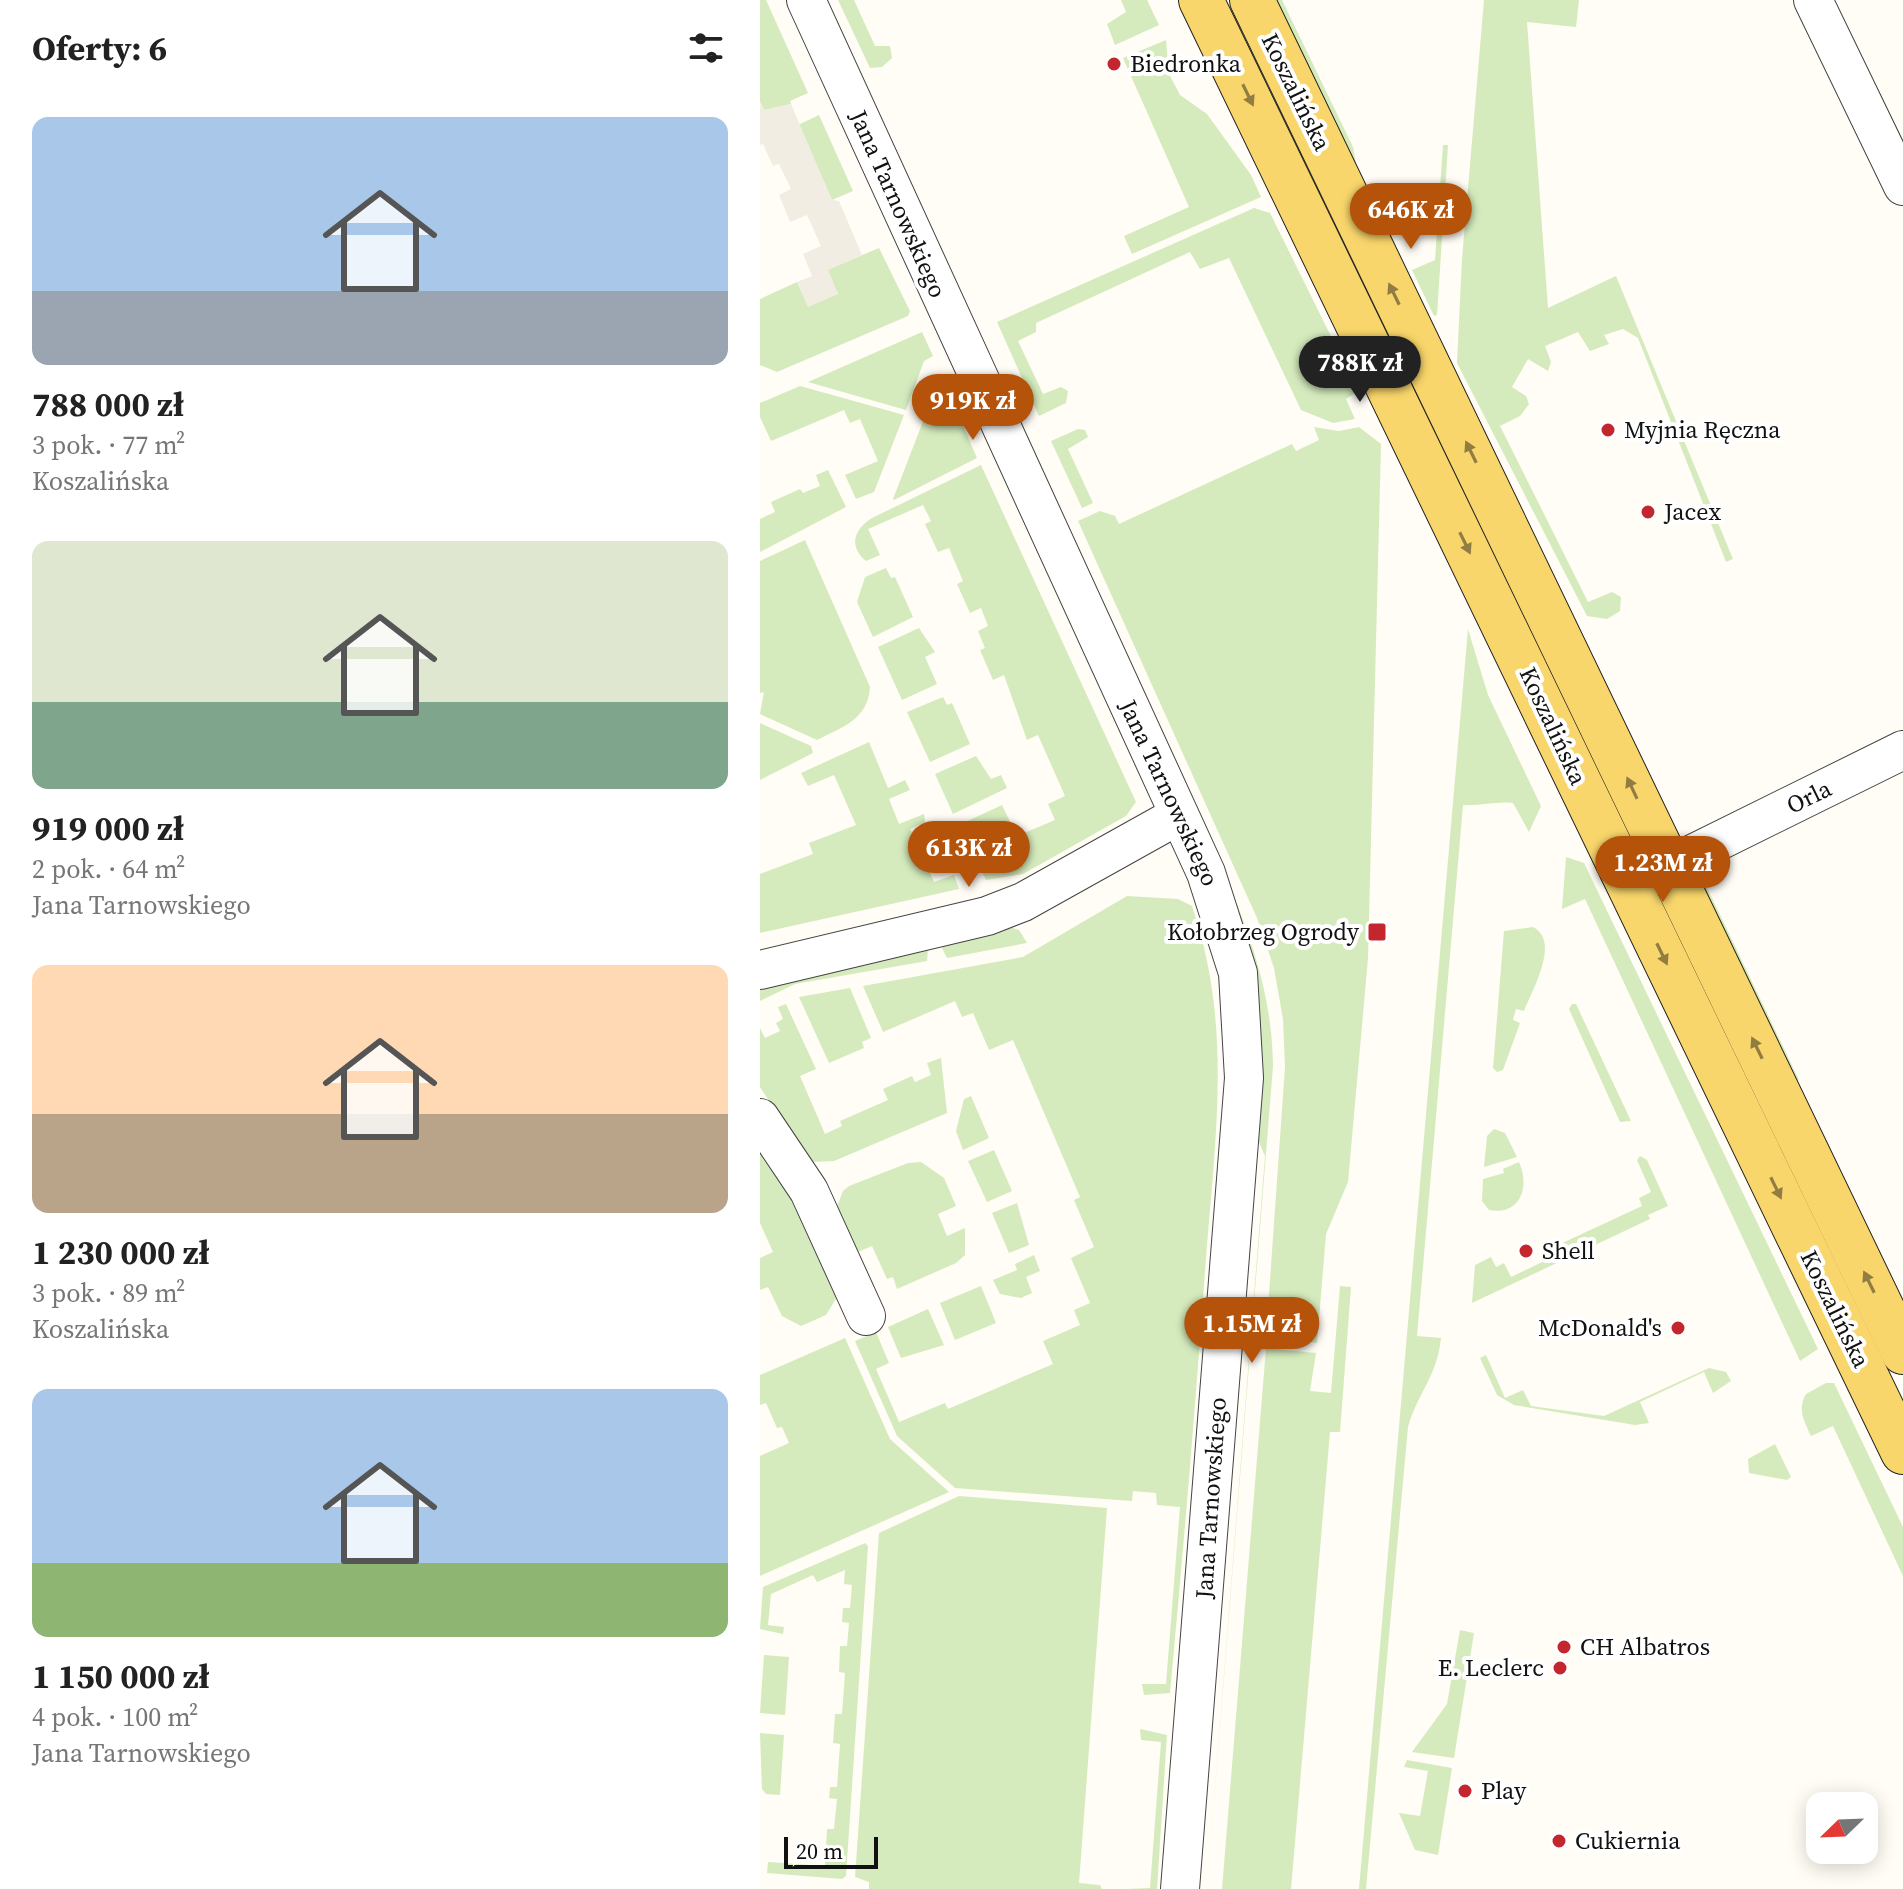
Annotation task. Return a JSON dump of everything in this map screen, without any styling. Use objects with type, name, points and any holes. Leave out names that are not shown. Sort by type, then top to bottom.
[{"type":"main road","name":"Koszalińska","points":[[1201,0],[1903,1452]]},
{"type":"main road","name":"Koszalińska","points":[[1252,0],[1903,1352]]},
{"type":"street","name":"Jana Tarnowskiego","points":[[806,0],[1217,899],[1232,948],[1242,998],[1245,1047],[1180,1889]]},
{"type":"street","points":[[1813,0],[1903,186]]},
{"type":"street","name":"Orla","points":[[1629,886],[1903,750]]},
{"type":"street","points":[[760,970],[987,916],[1023,902],[1179,815]]},
{"type":"street","points":[[760,1118],[809,1191],[866,1316]]},
{"type":"green space","points":[[760,0],[766,0],[808,93],[790,101],[791,104],[764,110],[760,101]]},
{"type":"green space","points":[[838,0],[854,0],[875,46],[890,46],[892,58],[882,67],[870,68]]},
{"type":"green space","points":[[1121,0],[1147,0],[1159,25],[1115,45],[1107,24],[1126,12]]},
{"type":"green space","points":[[1270,0],[1282,0],[1353,147],[1361,190]]},
{"type":"green space","points":[[1484,0],[1579,0],[1576,27],[1527,22],[1548,308],[1616,276],[1733,559],[1726,562],[1638,338],[1623,329],[1604,335],[1609,344],[1590,351],[1578,332],[1545,346],[1551,362],[1548,371],[1528,359],[1512,387],[1526,396],[1529,404],[1520,416],[1500,426],[1588,602],[1612,592],[1621,597],[1620,611],[1607,619],[1587,616],[1457,363],[1462,259]]},
{"type":"green space","points":[[1166,40],[1169,74],[1180,95],[1207,114],[1251,175],[1261,197],[1132,254],[1124,236],[1189,207],[1123,58]]},
{"type":"green space","points":[[819,115],[853,191],[832,200],[798,125]]},
{"type":"green space","points":[[1443,145],[1448,145],[1437,315],[1434,316],[1412,270],[1435,260]]},
{"type":"green space","points":[[1254,208],[1270,213],[1358,391],[1346,399],[1355,419],[1333,423],[1301,410],[1229,258],[1200,269],[1190,252],[1036,323],[1036,332],[1018,341],[1043,394],[1061,387],[1068,391],[1066,403],[1039,416],[997,322]]},
{"type":"green space","points":[[879,248],[910,311],[908,316],[777,372],[760,365],[760,299],[797,282],[808,306],[838,294],[827,270]]},
{"type":"green space","points":[[922,332],[933,356],[924,361],[906,410],[808,382]]},
{"type":"green space","points":[[941,375],[977,458],[894,500],[893,499]]},
{"type":"green space","points":[[800,386],[904,415],[874,492],[856,499],[845,475],[878,461],[860,419],[850,423],[844,410],[771,441],[760,417],[760,403]]},
{"type":"green space","points":[[1314,427],[1339,431],[1359,427],[1381,444],[1368,958],[1348,1182],[1326,1234],[1317,1343],[1266,1337],[1285,1067],[1283,1019],[1274,968],[1257,918],[1078,521],[1100,511],[1115,516],[1119,524],[1292,444],[1296,451],[1319,440]]},
{"type":"green space","points":[[1078,429],[1085,430],[1088,437],[1068,449],[1093,503],[1082,508],[1051,441]]},
{"type":"green space","points":[[981,465],[1136,802],[1126,816],[1023,874],[986,880],[959,825],[1002,805],[1017,836],[1055,820],[1048,804],[1065,796],[1038,735],[1027,740],[1004,675],[993,680],[980,650],[985,648],[978,631],[988,626],[981,608],[970,613],[957,584],[963,581],[949,548],[938,552],[925,524],[931,521],[923,505],[868,529],[880,555],[866,561],[855,544],[857,532],[872,518]]},
{"type":"green space","points":[[828,470],[846,507],[760,552],[760,519],[775,512],[771,502],[800,489],[803,493],[820,486],[816,475]]},
{"type":"green space","points":[[805,540],[870,687],[859,715],[817,740],[760,714],[764,692],[760,693],[760,561]]},
{"type":"green space","points":[[886,568],[891,578],[895,577],[913,617],[873,637],[857,602],[865,577]]},
{"type":"green space","points":[[919,628],[935,652],[925,657],[937,684],[902,700],[878,647]]},
{"type":"green space","points":[[1468,629],[1488,695],[1541,806],[1529,832],[1513,803],[1463,805],[1417,1336],[1441,1338],[1436,1363],[1408,1427],[1366,1889],[1359,1889]]},
{"type":"green space","points":[[943,697],[947,705],[952,703],[970,744],[930,762],[907,712]]},
{"type":"green space","points":[[760,723],[811,746],[813,753],[760,780]]},
{"type":"green space","points":[[869,742],[888,788],[905,780],[910,790],[889,799],[899,824],[924,814],[925,822],[910,829],[934,882],[954,875],[959,889],[760,933],[760,874],[813,854],[809,843],[856,825],[834,775],[808,786],[801,773]]},
{"type":"green space","points":[[976,756],[991,779],[1001,775],[1007,788],[953,814],[935,774]]},
{"type":"green space","points":[[1566,857],[1584,863],[1818,1349],[1800,1361],[1585,899],[1562,909]]},
{"type":"green space","points":[[1221,866],[1258,964],[1269,1013],[1273,1066],[1207,1889],[1265,1156],[1254,1131]]},
{"type":"green space","points":[[1701,875],[1799,1080],[1790,1078],[1699,879]]},
{"type":"green space","points":[[1127,896],[1178,899],[1192,906],[1213,997],[1218,1087],[1170,1693],[1144,1695],[1142,1684],[1166,1684],[1180,1507],[1157,1505],[1156,1493],[1133,1491],[1132,1501],[955,1488],[897,1436],[855,1341],[876,1332],[889,1363],[876,1369],[899,1422],[945,1403],[948,1409],[1053,1364],[1043,1341],[1080,1325],[1074,1310],[1090,1303],[1071,1258],[1094,1247],[1074,1200],[1080,1197],[1013,1040],[989,1050],[973,1013],[962,1017],[955,1001],[883,1032],[863,986],[1023,957]]},
{"type":"green space","points":[[1010,927],[1019,930],[1027,943],[947,958],[941,946],[993,935]]},
{"type":"green space","points":[[1533,927],[1545,943],[1545,954],[1524,1011],[1516,1009],[1513,1020],[1520,1023],[1503,1070],[1497,1072],[1493,1068],[1504,931]]},
{"type":"green space","points":[[928,948],[927,961],[795,984],[760,1001],[760,985]]},
{"type":"green space","points":[[850,988],[871,1038],[862,1042],[864,1048],[829,1063],[799,997]]},
{"type":"green space","points":[[786,1004],[816,1069],[800,1076],[825,1134],[842,1126],[840,1121],[888,1100],[883,1089],[912,1076],[915,1082],[931,1075],[927,1063],[941,1058],[947,1113],[834,1161],[813,1162],[802,1152],[760,1087],[760,1028],[765,1038],[780,1031],[776,1023],[783,1019],[778,1007]]},
{"type":"green space","points":[[1576,1004],[1631,1121],[1620,1122],[1569,1009]]},
{"type":"green space","points":[[971,1096],[989,1138],[963,1150],[956,1131],[964,1099]]},
{"type":"green space","points":[[1494,1129],[1505,1133],[1517,1157],[1484,1167],[1487,1136]]},
{"type":"green space","points":[[760,1141],[797,1197],[837,1297],[826,1315],[801,1326],[782,1316],[768,1287],[760,1290],[760,1258],[773,1252],[760,1223]]},
{"type":"green space","points":[[994,1150],[1012,1191],[987,1202],[968,1161]]},
{"type":"green space","points":[[1640,1156],[1647,1160],[1668,1206],[1648,1215],[1650,1219],[1472,1303],[1475,1265],[1491,1257],[1496,1267],[1504,1263],[1511,1277],[1555,1256],[1550,1244],[1555,1241],[1558,1245],[1642,1206],[1639,1198],[1651,1192],[1637,1160]]},
{"type":"green space","points":[[921,1162],[944,1178],[956,1206],[938,1214],[947,1236],[965,1228],[965,1255],[956,1263],[897,1289],[893,1277],[887,1279],[872,1246],[853,1254],[836,1209],[843,1191],[849,1186],[908,1163]]},
{"type":"green space","points":[[1519,1162],[1523,1180],[1520,1197],[1509,1208],[1489,1210],[1482,1201],[1483,1179],[1504,1173],[1503,1169]]},
{"type":"green space","points":[[1017,1203],[1029,1245],[1009,1253],[992,1213]]},
{"type":"green space","points":[[1034,1255],[1040,1271],[1026,1277],[1032,1293],[1021,1298],[1000,1294],[993,1280],[1017,1270],[1015,1264]]},
{"type":"green space","points":[[981,1286],[996,1323],[955,1340],[940,1303]]},
{"type":"green space","points":[[1340,1286],[1351,1287],[1340,1432],[1330,1432],[1291,1889],[1222,1889],[1266,1348],[1316,1353],[1310,1391],[1331,1393]]},
{"type":"green space","points":[[928,1309],[944,1345],[901,1358],[888,1327]]},
{"type":"green space","points":[[845,1338],[890,1439],[949,1492],[760,1576],[760,1456],[789,1443],[782,1427],[777,1428],[766,1403],[760,1405],[760,1375]]},
{"type":"green space","points":[[1486,1355],[1505,1398],[1523,1390],[1531,1406],[1604,1416],[1709,1368],[1726,1372],[1731,1381],[1713,1393],[1704,1372],[1640,1402],[1649,1423],[1635,1425],[1514,1405],[1497,1395],[1480,1358]]},
{"type":"green space","points":[[1826,1383],[1834,1383],[1903,1527],[1903,1576],[1833,1426],[1811,1436],[1802,1415],[1806,1394]]},
{"type":"green space","points":[[1775,1444],[1791,1477],[1787,1480],[1749,1473],[1748,1459]]},
{"type":"green space","points":[[959,1496],[1107,1508],[1079,1883],[1100,1885],[1102,1889],[869,1889],[869,1882],[855,1877],[879,1533]]},
{"type":"green space","points":[[865,1543],[868,1546],[846,1876],[842,1879],[767,1873],[768,1862],[825,1866],[827,1829],[834,1829],[837,1799],[829,1798],[830,1787],[837,1787],[840,1744],[833,1743],[835,1714],[842,1714],[845,1673],[839,1672],[840,1646],[847,1646],[849,1623],[842,1622],[843,1608],[850,1608],[852,1585],[844,1584],[845,1570],[817,1582],[813,1575],[771,1594],[768,1625],[784,1627],[783,1634],[760,1629],[763,1587]]},
{"type":"green space","points":[[1460,1630],[1474,1633],[1454,1758],[1412,1752],[1447,1704]]},
{"type":"green space","points":[[764,1655],[789,1657],[785,1715],[760,1713]]},
{"type":"green space","points":[[1140,1729],[1167,1735],[1157,1889],[1127,1889],[1150,1888],[1161,1742],[1141,1740]]},
{"type":"green space","points":[[760,1733],[784,1735],[780,1795],[766,1794],[762,1789]]},
{"type":"green space","points":[[1407,1760],[1452,1768],[1438,1855],[1415,1850],[1399,1813],[1420,1816],[1428,1771],[1404,1767]]},
{"type":"shaded area","points":[[760,101],[764,110],[791,104],[832,200],[839,201],[862,255],[828,270],[838,294],[808,307],[797,282],[812,276],[803,254],[821,246],[807,215],[790,222],[779,195],[791,189],[779,164],[773,166],[763,144],[760,145]]},
{"type":"place","name":"Biedronka","points":[[1114,64]]},
{"type":"place","name":"Myjnia Ręczna","points":[[1608,430]]},
{"type":"place","name":"Jacex","points":[[1648,512]]},
{"type":"place","name":"Kołobrzeg Ogrody","points":[[1377,932]]},
{"type":"place","name":"Shell","points":[[1526,1251]]},
{"type":"place","name":"McDonald's","points":[[1678,1328]]},
{"type":"place","name":"CH Albatros","points":[[1564,1647]]},
{"type":"place","name":"E. Leclerc","points":[[1560,1668]]},
{"type":"place","name":"Play","points":[[1465,1791]]},
{"type":"place","name":"Cukiernia","points":[[1559,1841]]}]
